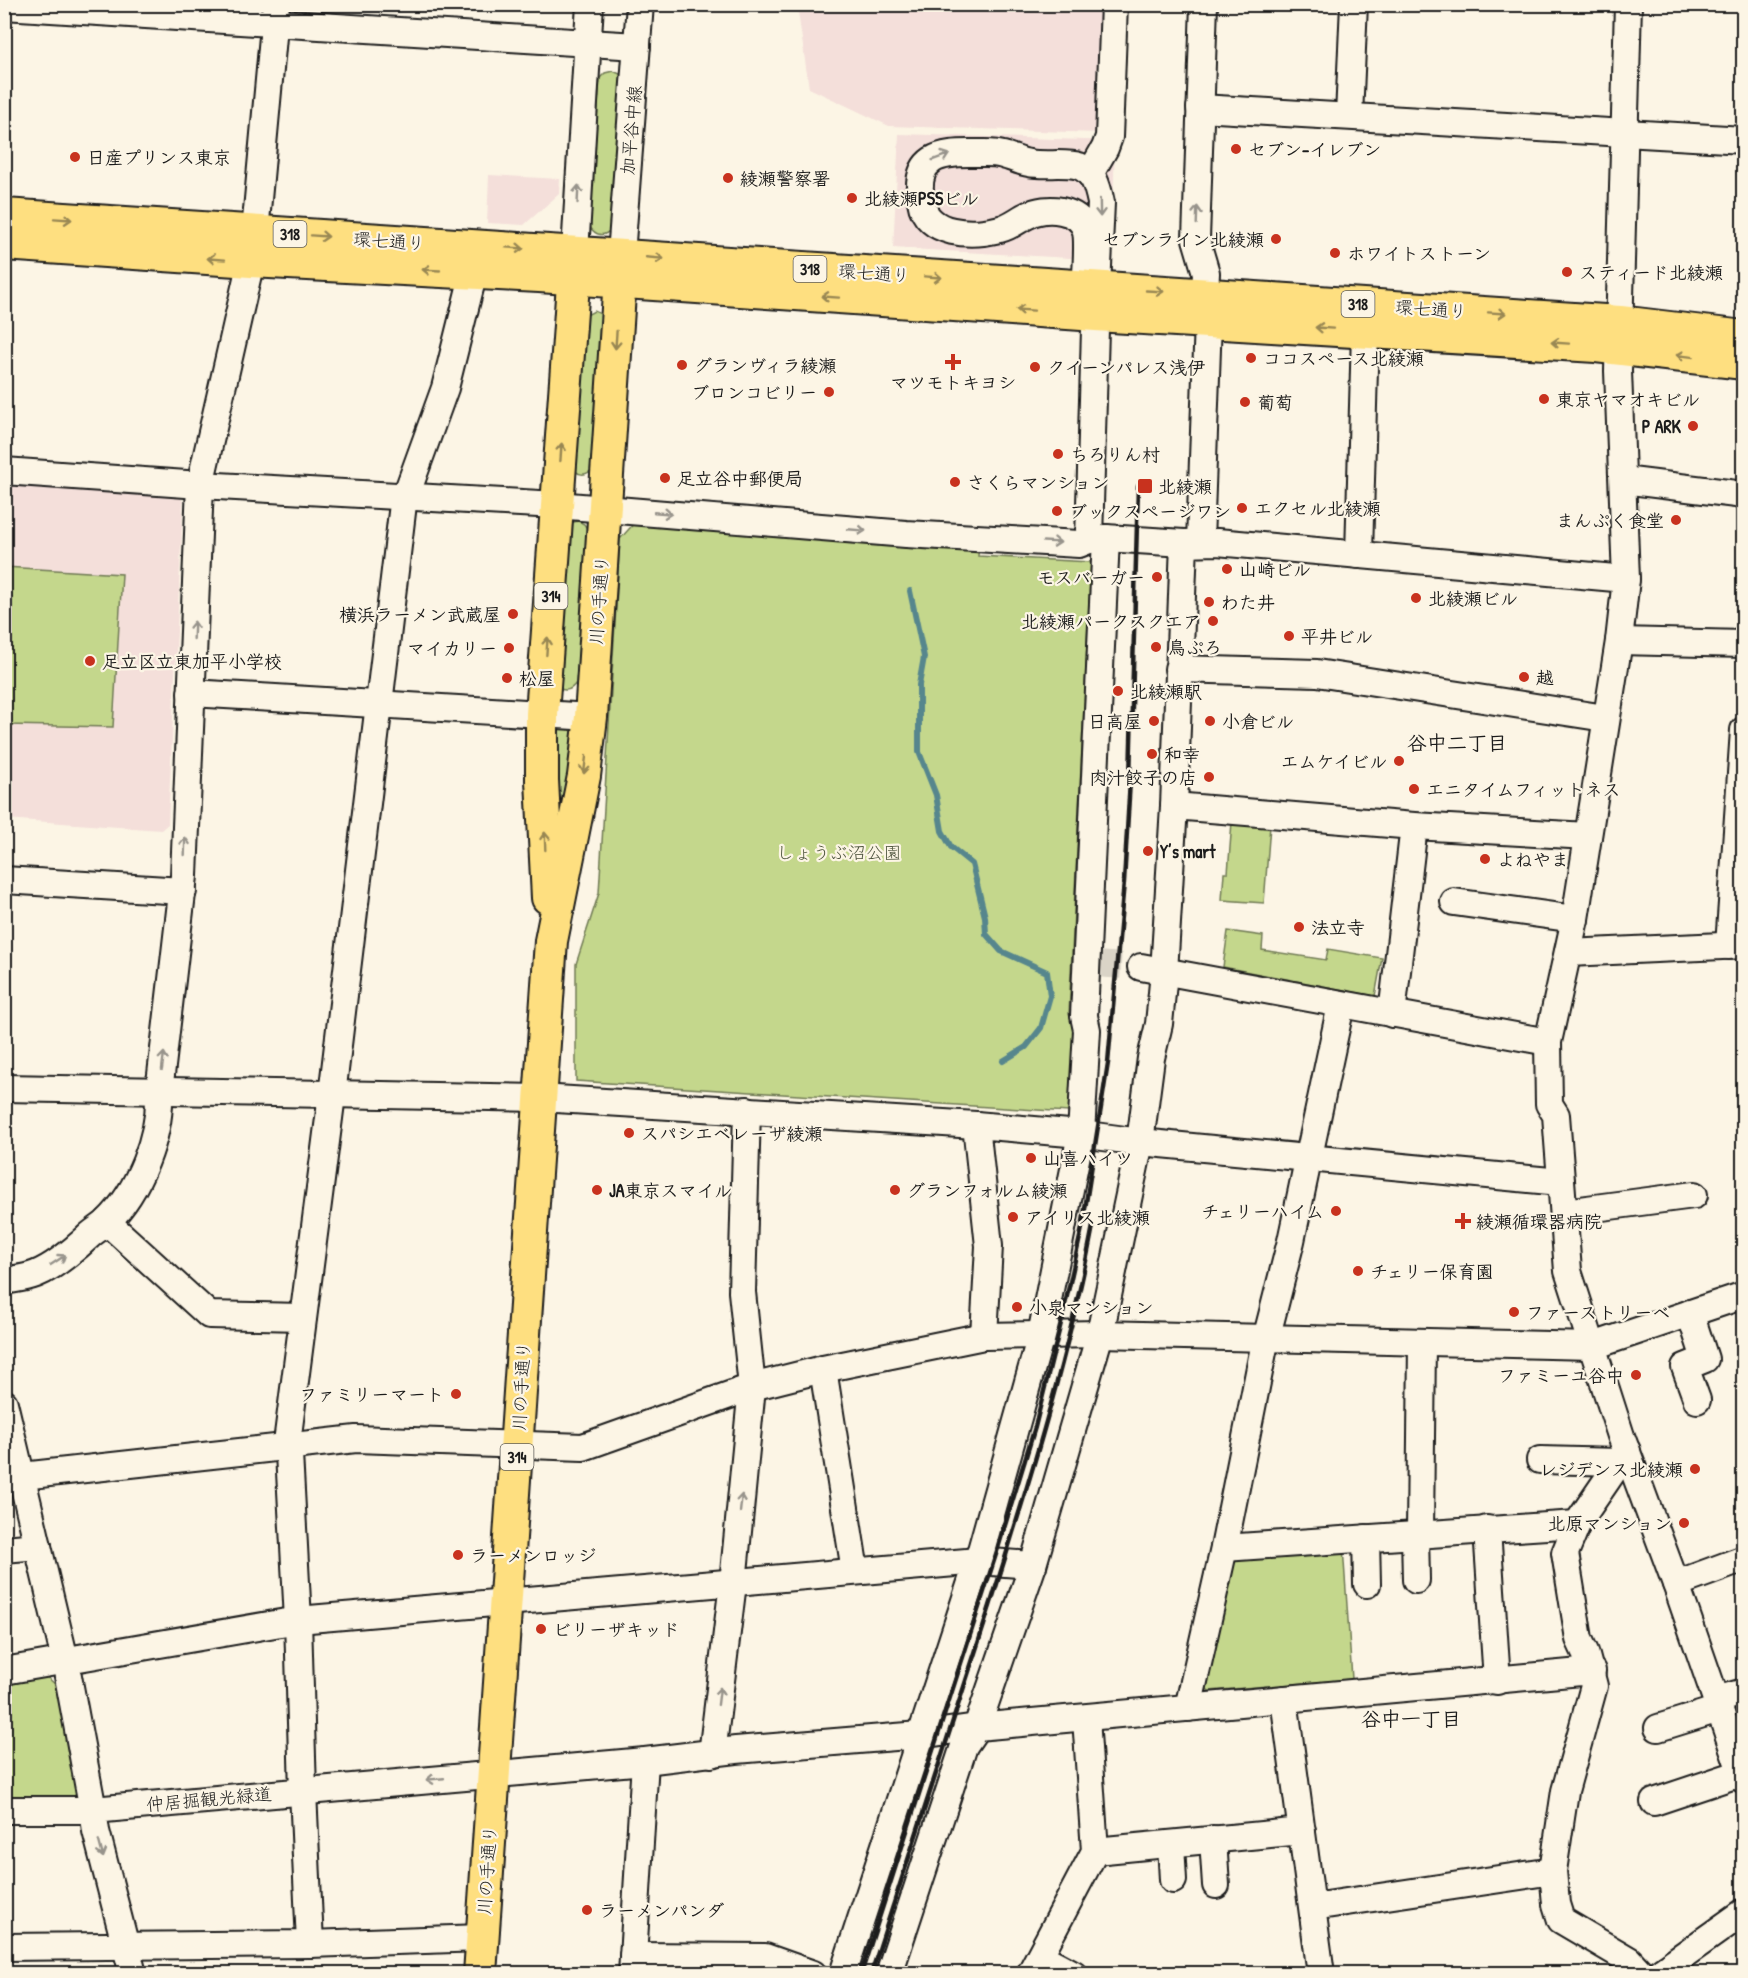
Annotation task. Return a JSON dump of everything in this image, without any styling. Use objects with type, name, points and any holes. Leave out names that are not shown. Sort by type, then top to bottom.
[{"type":"main road","name":"環七通り","points":[[4,215],[474,272],[574,265]]},
{"type":"main road","name":"環七通り","points":[[4,244],[253,247],[1089,294],[1207,307],[1365,331],[1743,337]]},
{"type":"main road","name":"川の手通り","points":[[551,941],[545,866],[542,714],[574,265]]},
{"type":"main road","name":"環七通り","points":[[620,269],[1045,284],[1089,294]]},
{"type":"main road","name":"川の手通り","points":[[480,1974],[551,941],[584,776],[591,717],[620,269]]},
{"type":"main road","name":"環七通り","points":[[1207,307],[1619,334],[1743,363]]},
{"type":"street","points":[[574,265],[590,4]]},
{"type":"street","name":"加平谷中線","points":[[620,269],[640,4]]},
{"type":"street","points":[[1090,174],[1109,137],[1114,4]]},
{"type":"street","points":[[1153,970],[1174,806],[1178,669],[1192,542],[1207,307],[1206,273],[1196,239],[1204,4]]},
{"type":"street","points":[[1349,116],[1354,4]]},
{"type":"street","points":[[1628,4],[1618,396],[1626,579],[1619,641],[1575,919],[1548,1042],[1549,1104],[1556,1115],[1568,1271],[1593,1346],[1623,1456],[1676,1584],[1742,1777],[1654,1802]]},
{"type":"street","points":[[4,6],[276,14],[637,46]]},
{"type":"street","points":[[4,1281],[37,1274],[78,1247],[107,1222],[128,1194],[146,1162],[160,1108],[159,1092],[183,891],[200,485],[253,247],[276,14]]},
{"type":"street","points":[[1200,108],[1743,140]]},
{"type":"street","points":[[843,1974],[978,1561],[1041,1335],[1081,1134],[1087,1030],[1084,1016],[1091,964],[1098,539],[1086,231],[1079,219],[1071,213],[1044,210],[1030,213],[1002,229],[977,232],[950,230],[934,225],[922,209],[920,179],[926,164],[936,157],[960,152],[1001,154],[1029,163],[1079,166],[1090,174],[1097,184],[1101,203],[1089,294]]},
{"type":"street","points":[[310,1944],[298,1620],[288,1435],[332,1095],[403,504],[445,388],[474,272]]},
{"type":"street","points":[[1359,555],[1365,331]]},
{"type":"street","points":[[4,471],[200,485],[604,508],[906,534],[1079,544],[1098,539],[1192,542],[1626,579]]},
{"type":"street","points":[[1623,480],[1743,495]]},
{"type":"street","points":[[889,1974],[964,1746],[977,1727],[1033,1565],[1100,1334],[1140,1142],[1151,1058],[1160,1024],[1153,970],[1162,816],[1170,564],[1160,557]]},
{"type":"street","points":[[1619,641],[1743,644]]},
{"type":"street","points":[[1178,669],[1317,673],[1605,718]]},
{"type":"street","points":[[191,693],[591,717]]},
{"type":"street","points":[[1568,953],[1736,945],[1743,730]]},
{"type":"street","points":[[1174,806],[1414,826],[1588,836]]},
{"type":"street","points":[[1392,1014],[1414,826]]},
{"type":"street","points":[[4,880],[183,891]]},
{"type":"street","points":[[1454,902],[1575,919]]},
{"type":"street","points":[[1153,970],[1548,1042]]},
{"type":"street","points":[[1188,1708],[1224,1548],[1266,1339],[1291,1241],[1341,1005]]},
{"type":"street","points":[[4,1088],[540,1098],[747,1110],[1081,1134],[1140,1142],[1561,1182]]},
{"type":"street","points":[[712,1755],[733,1583],[752,1387],[742,1292],[747,1110]]},
{"type":"street","points":[[976,1125],[989,1246],[984,1336]]},
{"type":"street","points":[[1564,1212],[1694,1195]]},
{"type":"street","points":[[107,1222],[209,1315],[303,1317]]},
{"type":"street","points":[[22,1476],[356,1439],[583,1447],[752,1387],[823,1369],[984,1336],[1100,1334],[1593,1346],[1743,1295]]},
{"type":"street","points":[[1690,1313],[1705,1359],[1685,1367],[1697,1400]]},
{"type":"street","points":[[1416,1580],[1422,1342]]},
{"type":"street","points":[[823,1369],[855,1571]]},
{"type":"street","points":[[4,1403],[64,1660],[96,1831],[133,1974]]},
{"type":"street","points":[[1540,1460],[1623,1456]]},
{"type":"street","points":[[1623,1456],[1577,1524],[1565,1553],[1579,1639],[1592,1671],[1594,1686],[1565,1791],[1553,1871],[1556,1904],[1561,1920],[1629,1960],[1642,1974]]},
{"type":"street","points":[[1224,1548],[1577,1524]]},
{"type":"street","points":[[1487,1529],[1497,1681]]},
{"type":"street","points":[[1366,1538],[1367,1584]]},
{"type":"street","points":[[4,1549],[38,1546]]},
{"type":"street","points":[[1676,1584],[1743,1559]]},
{"type":"street","points":[[4,1671],[298,1620],[505,1604],[978,1561],[1033,1565]]},
{"type":"street","name":"仲居掘観光緑道","points":[[4,1810],[93,1810],[712,1755],[736,1750],[920,1735],[977,1727],[1592,1671]]},
{"type":"street","points":[[1658,1728],[1743,1692]]},
{"type":"street","points":[[1284,1699],[1321,1974]]},
{"type":"street","points":[[1074,1974],[1035,1965],[1095,1851],[1086,1718]]},
{"type":"street","points":[[645,1761],[633,1965],[765,1958],[813,1974]]},
{"type":"street","points":[[1095,1851],[1302,1831]]},
{"type":"street","points":[[1213,1839],[1216,1885]]},
{"type":"street","points":[[1171,1844],[1173,1880]]},
{"type":"street","points":[[1313,1907],[1553,1871]]},
{"type":"street","points":[[1657,1974],[1743,1912]]},
{"type":"street","points":[[4,1947],[310,1944],[482,1938]]},
{"type":"shaded area","points":[[797,5],[1101,5],[1098,133],[889,126],[809,88]]},
{"type":"shaded area","points":[[899,134],[1115,141],[1112,249],[1104,260],[893,248]]},
{"type":"shaded area","points":[[489,175],[560,179],[559,194],[524,225],[487,223]]},
{"type":"shaded area","name":"足立区立東加平小学校","points":[[4,482],[179,493],[183,503],[168,824],[161,830],[5,819]]},
{"type":"green space","points":[[613,71],[620,74],[623,80],[612,228],[600,234],[594,232],[589,226],[600,78],[605,73]]},
{"type":"green space","points":[[594,311],[601,314],[605,320],[594,468],[582,474],[576,472],[571,466],[581,318]]},
{"type":"green space","name":"しょうぶ沼公園","points":[[638,519],[979,543],[978,556],[1091,562],[1069,1014],[1076,1037],[1069,1112],[576,1081],[576,964],[599,893],[620,539]]},
{"type":"green space","points":[[578,521],[588,530],[576,683],[570,689],[563,690],[558,688],[570,523]]},
{"type":"green space","points":[[4,567],[122,574],[113,727],[5,725]]},
{"type":"green space","points":[[564,725],[579,725],[559,868],[557,777],[559,729]]},
{"type":"green space","points":[[1232,822],[1270,825],[1264,903],[1222,900],[1224,873],[1228,873]]},
{"type":"green space","points":[[1228,931],[1263,936],[1262,950],[1326,960],[1328,949],[1382,958],[1375,996],[1223,967]]},
{"type":"green space","points":[[1343,1547],[1352,1679],[1209,1691],[1201,1683],[1228,1563],[1238,1555]]},
{"type":"green space","points":[[47,1677],[57,1686],[78,1796],[73,1803],[5,1802],[5,1685]]},
{"type":"waterway","points":[[910,591],[924,657],[919,685],[919,752],[936,795],[942,831],[951,847],[972,864],[985,917],[986,934],[1001,951],[1047,972],[1050,996],[1041,1028],[1026,1047],[1003,1061]]},
{"type":"tunnel","points":[[1095,964],[1141,967]]},
{"type":"railway","points":[[861,1974],[1035,1427],[1082,1228],[1108,1063],[1124,882],[1130,780],[1138,486]]},
{"type":"railway","points":[[871,1974],[1029,1479],[1071,1328],[1093,1226]]},
{"type":"place","name":"セブン-イレブン","points":[[1236,149]]},
{"type":"place","name":"日産プリンス東京","points":[[75,157]]},
{"type":"place","name":"綾瀬警察署","points":[[728,178]]},
{"type":"place","name":"北綾瀬PSSビル","points":[[852,198]]},
{"type":"place","name":"セブンライン北綾瀬","points":[[1276,239]]},
{"type":"place","name":"ホワイトストーン","points":[[1335,253]]},
{"type":"place","name":"スティード北綾瀬","points":[[1567,272]]},
{"type":"place","name":"ココスペース北綾瀬","points":[[1251,358]]},
{"type":"place","name":"マツモトキヨシ","points":[[953,362]]},
{"type":"place","name":"グランヴィラ綾瀬","points":[[682,365]]},
{"type":"place","name":"クイーンパレス浅伊","points":[[1035,367]]},
{"type":"place","name":"ブロンコビリー","points":[[829,392]]},
{"type":"place","name":"東京ヤマオキビル","points":[[1544,399]]},
{"type":"place","name":"葡萄","points":[[1245,402]]},
{"type":"place","name":"P ARK","points":[[1693,426]]},
{"type":"place","name":"ちろりん村","points":[[1058,454]]},
{"type":"place","name":"足立谷中郵便局","points":[[665,478]]},
{"type":"place","name":"さくらマンション","points":[[955,482]]},
{"type":"place","name":"北綾瀬","points":[[1145,486]]},
{"type":"place","name":"エクセル北綾瀬","points":[[1242,508]]},
{"type":"place","name":"ブックスページワン","points":[[1057,511]]},
{"type":"place","name":"まんぷく食堂","points":[[1676,520]]},
{"type":"place","name":"山崎ビル","points":[[1227,569]]},
{"type":"place","name":"モスバーガー","points":[[1157,577]]},
{"type":"place","name":"北綾瀬ビル","points":[[1416,598]]},
{"type":"place","name":"わた井","points":[[1209,602]]},
{"type":"place","name":"横浜ラーメン武蔵屋","points":[[513,614]]},
{"type":"place","name":"北綾瀬パークスクエア","points":[[1213,621]]},
{"type":"place","name":"平井ビル","points":[[1289,636]]},
{"type":"place","name":"鳥ぷろ","points":[[1156,647]]},
{"type":"place","name":"マイカリー","points":[[509,648]]},
{"type":"place","name":"足立区立東加平小学校","points":[[90,661]]},
{"type":"place","name":"越","points":[[1524,677]]},
{"type":"place","name":"松屋","points":[[507,678]]},
{"type":"place","name":"北綾瀬駅","points":[[1118,691]]},
{"type":"place","name":"日高屋","points":[[1154,721]]},
{"type":"place","name":"小倉ビル","points":[[1210,721]]},
{"type":"place","name":"和幸","points":[[1152,754]]},
{"type":"place","name":"エムケイビル","points":[[1399,761]]},
{"type":"place","name":"肉汁餃子の店","points":[[1209,777]]},
{"type":"place","name":"エニタイムフィットネス","points":[[1414,789]]},
{"type":"place","name":"Y’s mart","points":[[1148,851]]},
{"type":"place","name":"よねやま","points":[[1485,859]]},
{"type":"place","name":"法立寺","points":[[1299,927]]},
{"type":"place","name":"スパシエベレーザ綾瀬","points":[[629,1133]]},
{"type":"place","name":"山喜ハイツ","points":[[1031,1158]]},
{"type":"place","name":"JA東京スマイル","points":[[597,1190]]},
{"type":"place","name":"グランフォルム綾瀬","points":[[895,1190]]},
{"type":"place","name":"チェリーハイム","points":[[1336,1211]]},
{"type":"place","name":"アイリス北綾瀬","points":[[1013,1217]]},
{"type":"place","name":"綾瀬循環器病院","points":[[1463,1221]]},
{"type":"place","name":"チェリー保育園","points":[[1358,1271]]},
{"type":"place","name":"小泉マンション","points":[[1017,1307]]},
{"type":"place","name":"ファーストリーベ","points":[[1514,1312]]},
{"type":"place","name":"ファミーユ谷中","points":[[1636,1375]]},
{"type":"place","name":"ファミリーマート","points":[[456,1394]]},
{"type":"place","name":"レジデンス北綾瀬","points":[[1695,1469]]},
{"type":"place","name":"北原マンション","points":[[1684,1523]]},
{"type":"place","name":"ラーメンロッジ","points":[[458,1555]]},
{"type":"place","name":"ビリーザキッド","points":[[541,1629]]},
{"type":"place","name":"ラーメンパンダ","points":[[587,1910]]},
{"type":"district","name":"谷中二丁目","points":[[1457,742]]},
{"type":"district","name":"谷中一丁目","points":[[1411,1718]]}]
